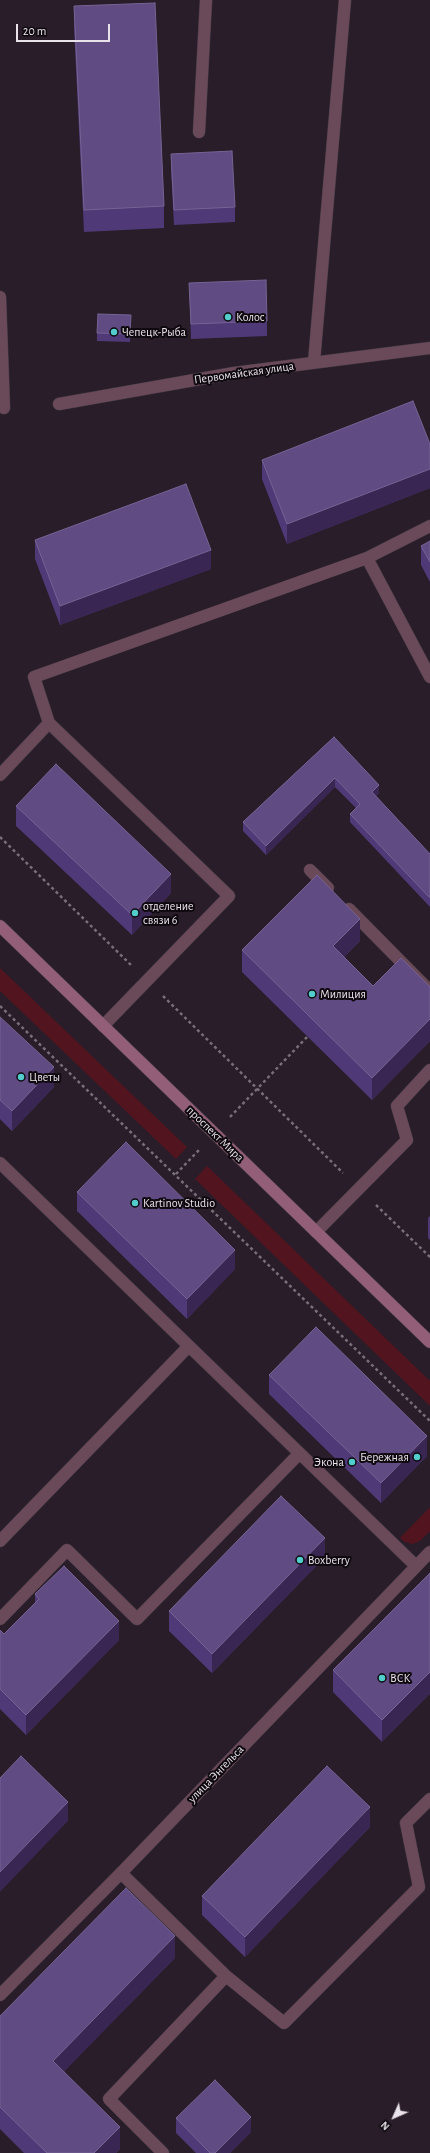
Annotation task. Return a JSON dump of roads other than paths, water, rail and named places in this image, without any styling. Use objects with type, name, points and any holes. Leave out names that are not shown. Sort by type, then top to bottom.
[{"type":"main road","name":"проспект Мира","points":[[0,926],[430,1342]]},
{"type":"street","points":[[199,132],[206,0]]},
{"type":"street","points":[[314,362],[345,0]]},
{"type":"street","points":[[0,297],[4,408]]},
{"type":"street","name":"Первомайская улица","points":[[59,404],[234,373],[430,348]]},
{"type":"street","points":[[103,1026],[229,896],[49,723],[34,677],[367,558],[430,526]]},
{"type":"street","points":[[367,558],[430,677]]},
{"type":"street","points":[[0,775],[49,723]]},
{"type":"street","points":[[310,870],[430,991]]},
{"type":"street","points":[[316,1232],[407,1140],[397,1106],[430,1070]]},
{"type":"street","points":[[0,1163],[188,1347],[416,1566]]},
{"type":"street","points":[[0,1541],[188,1347]]},
{"type":"street","points":[[0,1619],[67,1550],[136,1619],[299,1454]]},
{"type":"street","name":"улица Энгельса","points":[[0,1995],[121,1873],[430,1552]]},
{"type":"street","points":[[121,1873],[226,1976],[284,2023],[419,1887],[406,1822],[430,1799]]},
{"type":"street","points":[[163,2153],[109,2099],[226,1976]]},
{"type":"place","name":"Колос","points":[[228,317]]},
{"type":"place","name":"Чепецк-Рыба","points":[[114,332]]},
{"type":"place","name":"отделение связи 6","points":[[135,913]]},
{"type":"place","name":"Милиция","points":[[312,994]]},
{"type":"place","name":"Цветы","points":[[21,1077]]},
{"type":"place","name":"Kartinov Studio","points":[[135,1203]]},
{"type":"place","name":"Бережная","points":[[417,1457]]},
{"type":"place","name":"Экона","points":[[352,1462]]},
{"type":"place","name":"Boxberry","points":[[300,1560]]},
{"type":"place","name":"ВСК","points":[[382,1678]]}]
